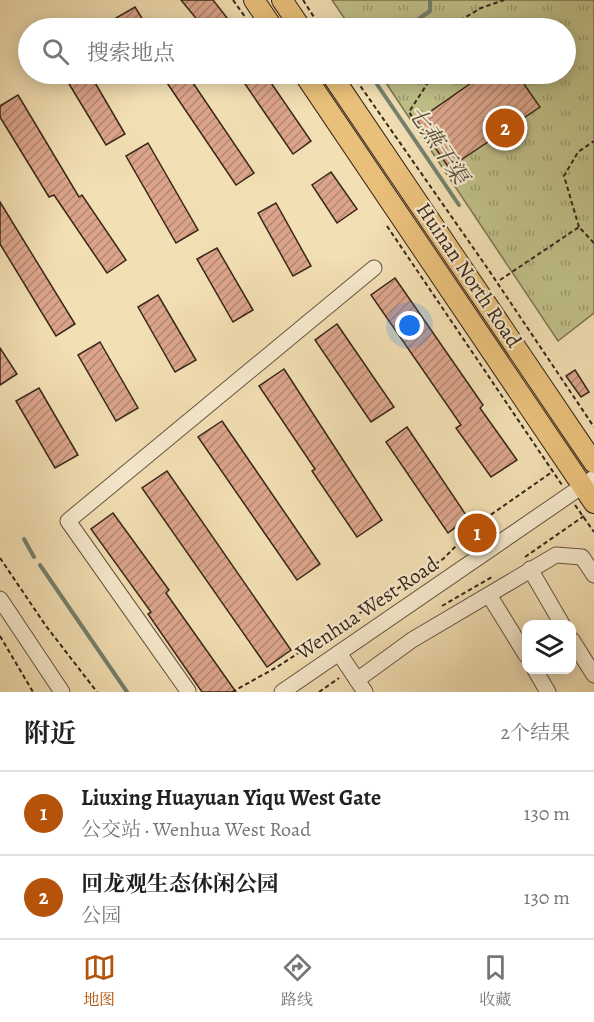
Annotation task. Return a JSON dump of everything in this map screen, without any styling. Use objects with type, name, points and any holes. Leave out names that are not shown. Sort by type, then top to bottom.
[{"type":"main road","points":[[254,0],[266,18]]},
{"type":"main road","points":[[282,0],[294,18]]},
{"type":"main road","name":"Huinan North Road","points":[[302,84],[588,482],[591,508]]},
{"type":"main road","name":"Huinan North Road","points":[[338,84],[594,464]]},
{"type":"street","points":[[188,691],[68,521],[374,268]]},
{"type":"street","name":"Wenhua West Road","points":[[282,692],[588,482]]},
{"type":"street","points":[[339,653],[361,686],[412,640],[556,555],[582,557],[594,574]]},
{"type":"street","points":[[530,569],[560,620]]},
{"type":"street","points":[[489,595],[522,649]]},
{"type":"street","points":[[0,599],[62,692]]},
{"type":"street","points":[[576,646],[594,675]]},
{"type":"street","points":[[538,674],[548,692]]},
{"type":"path","points":[[233,0],[246,18]]},
{"type":"path","points":[[303,0],[315,18]]},
{"type":"path","points":[[464,18],[481,8],[504,0]]},
{"type":"path","points":[[359,84],[488,269],[594,427]]},
{"type":"path","points":[[427,84],[409,112],[431,147],[434,147]]},
{"type":"path","points":[[594,141],[578,152],[564,176],[579,227],[594,243]]},
{"type":"path","points":[[383,221],[547,464]]},
{"type":"path","points":[[500,280],[579,227]]},
{"type":"path","points":[[232,692],[277,667],[443,559],[471,529],[541,480]]},
{"type":"path","points":[[571,525],[591,508]]},
{"type":"path","points":[[588,523],[594,532]]},
{"type":"path","points":[[0,558],[46,626],[97,692]]},
{"type":"path","points":[[0,636],[33,692]]},
{"type":"green space","points":[[332,0],[594,0],[594,313],[558,341],[387,84],[576,84],[576,18],[344,18]]},
{"type":"building","points":[[181,0],[213,0],[227,18],[196,18]]},
{"type":"building","points":[[135,7],[142,18],[116,18]]},
{"type":"building","points":[[69,84],[96,84],[125,134],[106,145]]},
{"type":"building","points":[[168,84],[194,84],[254,173],[236,185]]},
{"type":"building","points":[[245,84],[272,84],[311,141],[293,154]]},
{"type":"building","points":[[470,84],[524,84],[540,107],[449,168],[417,121]]},
{"type":"building","points":[[18,95],[79,197],[82,195],[126,260],[107,273],[54,195],[49,197],[0,117],[0,106]]},
{"type":"building","points":[[148,143],[198,230],[176,243],[126,156]]},
{"type":"building","points":[[331,172],[357,209],[337,223],[312,185]]},
{"type":"building","points":[[0,202],[75,324],[56,336],[0,244]]},
{"type":"building","points":[[276,203],[311,266],[293,276],[258,213]]},
{"type":"building","points":[[217,248],[253,310],[233,322],[197,259]]},
{"type":"building","points":[[395,278],[483,405],[480,408],[517,460],[491,477],[456,428],[461,425],[371,295]]},
{"type":"building","points":[[158,295],[196,360],[175,372],[138,307]]},
{"type":"building","points":[[337,324],[394,407],[371,422],[315,340]]},
{"type":"building","points":[[100,342],[138,408],[116,421],[78,355]]},
{"type":"building","points":[[0,348],[17,374],[0,385]]},
{"type":"building","points":[[284,369],[382,520],[357,537],[312,471],[315,469],[259,386]]},
{"type":"building","points":[[575,370],[589,392],[581,397],[566,376]]},
{"type":"building","points":[[39,388],[78,455],[55,468],[16,401]]},
{"type":"building","points":[[222,421],[320,564],[297,580],[198,437]]},
{"type":"building","points":[[407,427],[468,518],[448,533],[386,442]]},
{"type":"building","points":[[167,471],[291,650],[267,667],[142,488]]},
{"type":"building","points":[[113,513],[169,590],[166,593],[236,692],[202,692],[148,614],[151,612],[91,529]]},
{"type":"waterway","name":"七燕干渠","points":[[420,18],[430,11],[430,0]]},
{"type":"waterway","name":"七燕干渠","points":[[377,84],[459,205]]},
{"type":"waterway","points":[[24,539],[34,557]]},
{"type":"waterway","points":[[40,565],[127,692]]},
{"type":"place","name":"回龙观生态休闲公园","points":[[505,128]]},
{"type":"place","name":"Liuxing Huayuan Yiqu West Gate","points":[[477,533]]}]
